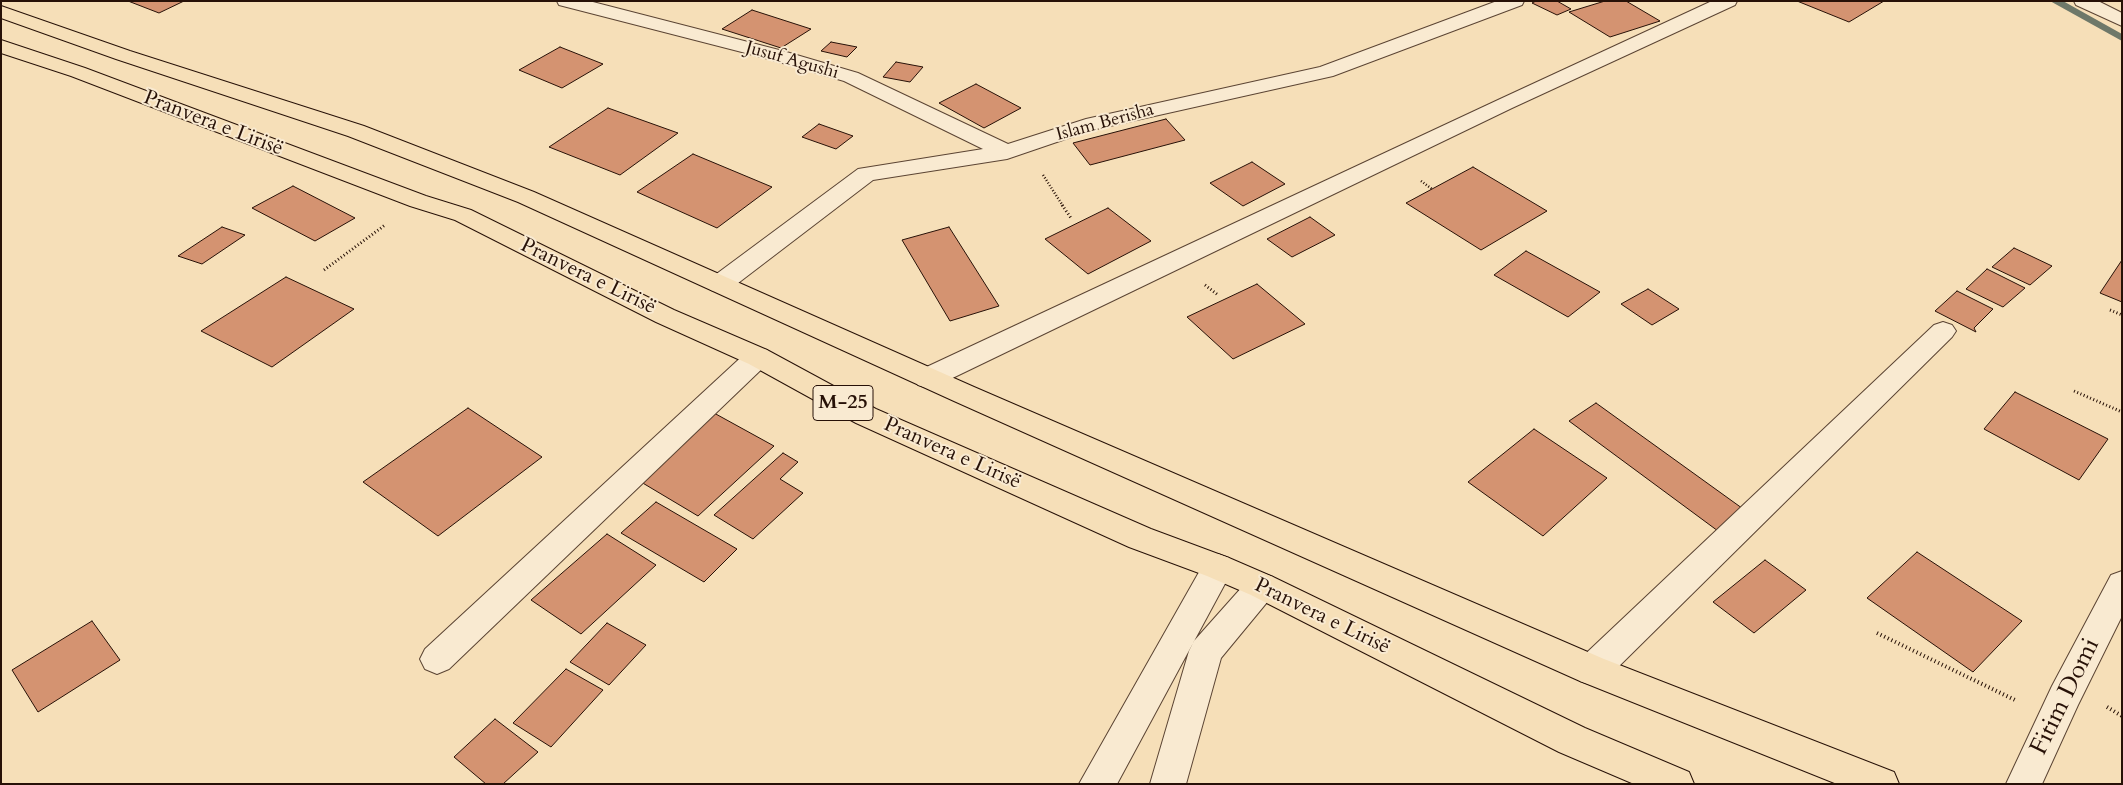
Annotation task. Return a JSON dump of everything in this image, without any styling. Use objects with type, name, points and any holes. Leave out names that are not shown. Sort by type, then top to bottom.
[{"type":"main road","name":"Pranvera e Lirisë","points":[[1,12],[123,55],[356,131],[526,197],[928,378],[1592,670],[1881,784]]},
{"type":"main road","name":"Pranvera e Lirisë","points":[[1,46],[78,72],[418,201],[463,215],[665,316],[758,358],[875,420],[1140,538],[1218,567],[1262,586],[1572,740],[1676,784]]},
{"type":"street","name":"Jusuf Agushi","points":[[566,1],[776,55],[851,77],[1007,152]]},
{"type":"street","name":"Islam Berisha","points":[[720,284],[866,174],[1007,152],[1086,125],[1326,72],[1515,1]]},
{"type":"street","points":[[928,378],[1505,104],[1728,1]]},
{"type":"street","points":[[2083,1],[2122,20]]},
{"type":"street","points":[[1592,670],[1943,331]]},
{"type":"street","points":[[437,659],[758,358]]},
{"type":"street","points":[[1097,784],[1218,567]]},
{"type":"street","name":"Fitim Domi","points":[[2024,784],[2054,719],[2122,584]]},
{"type":"street","points":[[1168,784],[1206,651],[1262,586]]},
{"type":"path","points":[[1050,171],[1042,173],[1071,218]]},
{"type":"path","points":[[324,270],[418,201]]},
{"type":"path","points":[[2110,310],[2122,315]]},
{"type":"path","points":[[2074,391],[2122,412]]},
{"type":"path","points":[[1877,633],[2054,719]]},
{"type":"building","points":[[128,1],[184,1],[159,13]]},
{"type":"building","points":[[1536,1],[1557,1],[1571,9],[1557,15],[1532,3]]},
{"type":"building","points":[[1605,1],[1626,1],[1660,21],[1610,37],[1569,12]]},
{"type":"building","points":[[1797,1],[1884,1],[1849,22]]},
{"type":"building","points":[[752,10],[811,29],[781,48],[722,29]]},
{"type":"building","points":[[831,42],[857,47],[847,57],[821,51]]},
{"type":"building","points":[[560,47],[603,64],[562,88],[519,70]]},
{"type":"building","points":[[896,62],[923,67],[910,82],[883,77]]},
{"type":"building","points":[[976,84],[1021,108],[984,128],[939,103]]},
{"type":"building","points":[[608,108],[678,133],[620,175],[549,147]]},
{"type":"building","points":[[1166,119],[1185,140],[1090,165],[1073,143]]},
{"type":"building","points":[[819,124],[853,136],[836,149],[802,137]]},
{"type":"building","points":[[693,154],[772,187],[717,228],[637,192]]},
{"type":"building","points":[[1252,162],[1285,184],[1243,206],[1210,183]]},
{"type":"building","points":[[1473,167],[1547,211],[1481,250],[1406,203]]},
{"type":"building","points":[[293,186],[355,218],[315,241],[252,208]]},
{"type":"building","points":[[1108,208],[1151,241],[1088,274],[1045,239]]},
{"type":"building","points":[[1310,217],[1335,235],[1292,257],[1267,239]]},
{"type":"building","points":[[222,227],[245,235],[202,264],[178,256]]},
{"type":"building","points":[[949,227],[999,306],[950,321],[902,240]]},
{"type":"building","points":[[2014,248],[2052,266],[2030,285],[1992,267]]},
{"type":"building","points":[[1526,251],[1600,292],[1568,317],[1494,275]]},
{"type":"building","points":[[2122,260],[2122,302],[2100,293]]},
{"type":"building","points":[[1987,269],[2025,288],[2003,307],[1966,289]]},
{"type":"building","points":[[286,277],[354,309],[272,367],[201,331]]},
{"type":"building","points":[[1257,284],[1305,324],[1233,359],[1187,317]]},
{"type":"building","points":[[1648,289],[1679,309],[1652,325],[1621,304]]},
{"type":"building","points":[[1957,291],[1993,309],[1974,328],[1976,332],[1935,311]]},
{"type":"building","points":[[2015,392],[2108,439],[2079,480],[1984,429]]},
{"type":"building","points":[[1596,403],[1746,511],[1718,531],[1569,421]]},
{"type":"building","points":[[468,408],[542,457],[438,536],[363,482]]},
{"type":"building","points":[[714,413],[774,446],[698,516],[636,479]]},
{"type":"building","points":[[1534,429],[1607,478],[1543,536],[1468,482]]},
{"type":"building","points":[[783,453],[798,462],[780,479],[803,493],[753,539],[714,515]]},
{"type":"building","points":[[656,502],[737,549],[704,582],[621,533]]},
{"type":"building","points":[[607,534],[656,565],[581,634],[531,600]]},
{"type":"building","points":[[1917,552],[2022,621],[1973,672],[1867,598]]},
{"type":"building","points":[[1765,560],[1806,590],[1754,633],[1713,602]]},
{"type":"building","points":[[92,621],[120,660],[38,712],[12,670]]},
{"type":"building","points":[[607,623],[646,645],[609,685],[570,662]]},
{"type":"building","points":[[566,669],[603,690],[551,747],[513,723]]},
{"type":"building","points":[[495,719],[538,752],[503,784],[486,784],[454,757]]},
{"type":"waterway","points":[[2055,1],[2122,38]]}]
